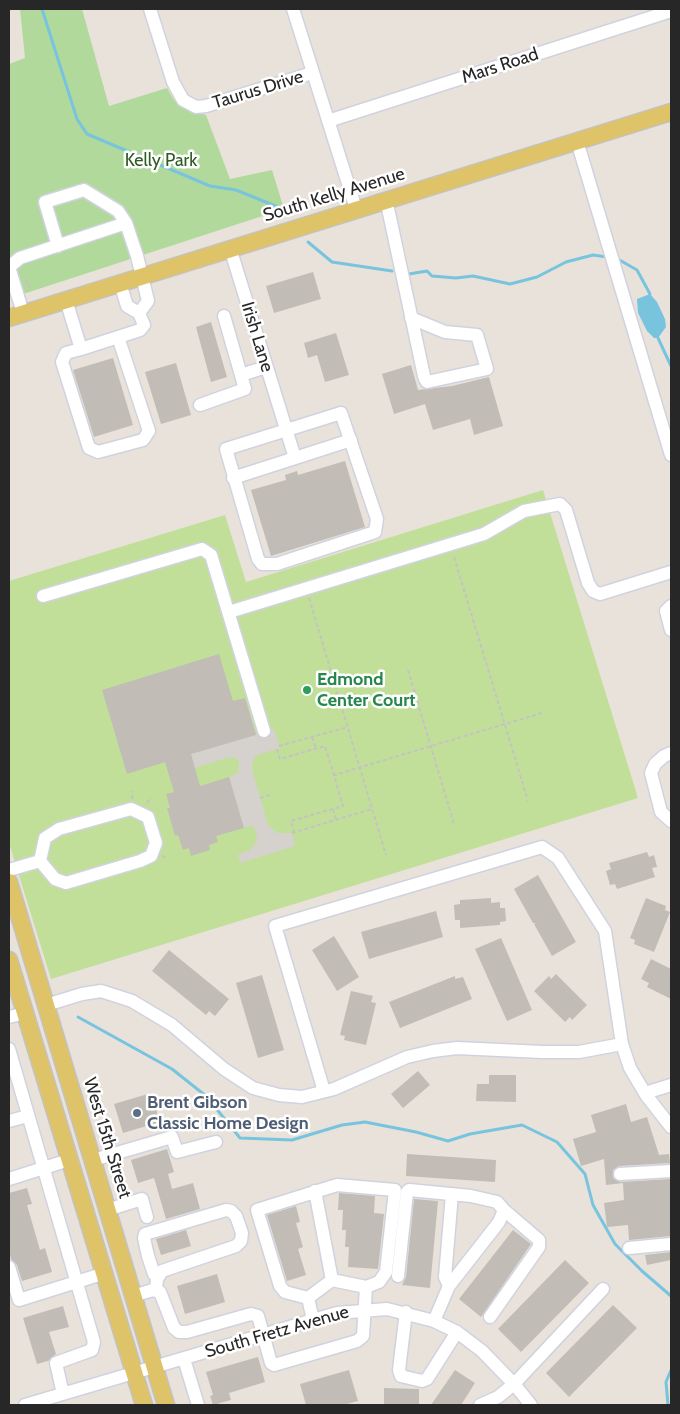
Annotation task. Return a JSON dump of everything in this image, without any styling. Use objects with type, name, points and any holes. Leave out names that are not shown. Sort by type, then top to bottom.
[{"type":"main road","name":"South Kelly Avenue","points":[[16,315],[671,112]]},
{"type":"main road","name":"West 15th Street","points":[[9,882],[166,1405]]},
{"type":"main road","points":[[9,960],[102,1274],[116,1309],[144,1405]]},
{"type":"street","name":"Taurus Drive","points":[[150,9],[173,82],[184,100],[196,107],[206,106],[312,73]]},
{"type":"street","points":[[292,9],[356,209]]},
{"type":"street","name":"Mars Road","points":[[328,121],[671,11]]},
{"type":"street","points":[[577,141],[671,455]]},
{"type":"street","points":[[58,246],[45,202],[84,190],[118,211],[126,223],[148,301],[139,312]]},
{"type":"street","points":[[386,199],[411,318],[427,382],[487,369],[488,366],[477,335],[445,332],[411,318]]},
{"type":"street","points":[[16,315],[9,267],[20,258],[126,223]]},
{"type":"street","name":"Irish Lane","points":[[230,248],[295,458]]},
{"type":"street","points":[[118,337],[149,431],[143,440],[98,452],[89,448],[62,362],[66,353],[140,330],[144,325],[139,312],[127,306],[120,283]]},
{"type":"street","points":[[66,300],[81,349]]},
{"type":"street","points":[[200,405],[244,391],[224,316]]},
{"type":"street","points":[[241,375],[266,367]]},
{"type":"street","points":[[341,413],[351,440],[377,519],[375,532],[369,536],[277,564],[262,564],[258,559],[226,449],[285,427],[341,413]]},
{"type":"street","points":[[233,478],[351,440]]},
{"type":"street","points":[[229,612],[484,534],[524,511],[560,504],[566,510],[588,583],[593,591],[600,594],[671,572]]},
{"type":"street","points":[[43,596],[202,549],[211,555],[264,731]]},
{"type":"street","points":[[671,606],[666,611],[671,630]]},
{"type":"street","points":[[671,753],[659,760],[651,772],[662,812],[671,821]]},
{"type":"street","points":[[131,809],[148,817],[156,843],[151,856],[140,861],[66,883],[55,879],[40,861],[45,838],[59,829],[131,809]]},
{"type":"street","points":[[324,1091],[275,926],[542,847],[558,858],[605,931],[622,1044],[630,1068],[671,1127]]},
{"type":"street","points":[[9,870],[40,861]]},
{"type":"street","points":[[46,1005],[102,990],[132,1001],[172,1025],[224,1069],[253,1088],[278,1095],[302,1097],[324,1091],[407,1057],[433,1050],[457,1048],[579,1052],[622,1044]]},
{"type":"street","points":[[9,1017],[25,1013]]},
{"type":"street","points":[[9,1049],[94,1342],[92,1350],[56,1363],[63,1394]]},
{"type":"street","points":[[645,1092],[671,1085]]},
{"type":"street","points":[[9,1122],[28,1116]]},
{"type":"street","points":[[93,1160],[172,1137],[177,1152],[216,1142]]},
{"type":"street","points":[[9,1179],[69,1160]]},
{"type":"street","points":[[620,1174],[671,1171]]},
{"type":"street","points":[[337,1185],[396,1190],[386,1272],[378,1282],[366,1287],[332,1280],[308,1298],[285,1292],[280,1286],[256,1210],[337,1185]]},
{"type":"street","points":[[398,1276],[407,1192],[411,1190],[452,1194],[497,1202],[539,1240],[539,1247],[490,1317]]},
{"type":"street","points":[[315,1191],[332,1280]]},
{"type":"street","points":[[449,1286],[444,1277],[452,1194]]},
{"type":"street","points":[[107,1210],[142,1199],[147,1217]]},
{"type":"street","points":[[156,1291],[157,1277],[162,1271],[236,1246],[241,1240],[242,1233],[236,1216],[232,1211],[226,1210],[145,1234],[144,1238],[148,1256],[154,1274],[157,1277]]},
{"type":"street","points":[[434,1321],[449,1286],[500,1222],[504,1210]]},
{"type":"street","points":[[629,1248],[671,1244]]},
{"type":"street","points":[[9,1267],[19,1300],[102,1274]]},
{"type":"street","points":[[133,1296],[156,1291],[160,1292],[174,1328],[179,1332],[187,1332],[251,1314],[258,1316],[271,1363],[274,1366],[357,1341],[363,1336],[366,1287]]},
{"type":"street","points":[[480,1405],[504,1400],[514,1384],[603,1289]]},
{"type":"street","points":[[308,1298],[313,1320]]},
{"type":"street","name":"South Fretz Avenue","points":[[25,1405],[337,1312],[366,1310],[406,1312],[434,1321],[457,1332],[482,1351],[514,1384],[531,1405]]},
{"type":"street","points":[[406,1312],[399,1370],[401,1376],[422,1381],[427,1378],[457,1332]]},
{"type":"street","points":[[184,1359],[198,1405]]},
{"type":"path","points":[[26,278],[30,290]]},
{"type":"path","points":[[454,558],[528,801]]},
{"type":"path","points":[[306,589],[386,855]]},
{"type":"path","points":[[408,670],[454,824]]},
{"type":"path","points":[[334,775],[542,713]]},
{"type":"path","points":[[348,727],[278,748],[280,758],[325,746],[343,806],[291,821],[293,833],[372,809]]},
{"type":"path","points":[[312,737],[316,749]]},
{"type":"path","points":[[132,801],[133,791]]},
{"type":"path","points":[[260,798],[273,794]]},
{"type":"path","points":[[146,805],[151,797]]},
{"type":"path","points":[[334,809],[336,820]]},
{"type":"green space","name":"Kelly Park","points":[[20,9],[82,9],[109,106],[167,88],[174,100],[190,110],[206,115],[230,179],[272,170],[284,209],[17,296],[9,267],[9,64],[25,58]]},
{"type":"green space","name":"Edmond Center Court","points":[[543,490],[638,798],[51,979],[9,843],[9,581],[225,515],[246,582]]},
{"type":"shaded area","points":[[274,729],[280,748],[257,755],[253,760],[252,769],[268,825],[277,833],[292,833],[295,846],[240,863],[238,854],[249,851],[256,842],[257,837],[253,825],[244,828],[229,777],[238,773],[239,762],[236,758],[230,757],[195,768],[191,754]]},
{"type":"water","points":[[650,294],[657,302],[665,319],[666,327],[658,338],[654,338],[647,331],[638,313],[637,299]]},
{"type":"building","points":[[313,272],[321,299],[274,313],[266,286]]},
{"type":"building","points":[[211,322],[227,377],[211,382],[196,327]]},
{"type":"building","points":[[336,333],[349,375],[325,382],[317,355],[308,358],[304,343]]},
{"type":"building","points":[[113,358],[133,425],[94,437],[73,370]]},
{"type":"building","points":[[176,363],[191,415],[161,424],[145,372]]},
{"type":"building","points":[[411,365],[418,390],[452,386],[489,377],[503,426],[474,435],[470,419],[433,430],[425,404],[394,414],[382,374]]},
{"type":"building","points":[[345,461],[365,527],[271,556],[251,490],[286,480],[285,475],[297,471],[298,475]]},
{"type":"building","points":[[219,654],[233,701],[245,698],[256,735],[191,754],[200,786],[229,777],[244,828],[216,836],[218,842],[209,845],[210,850],[191,856],[189,848],[183,850],[178,835],[175,836],[167,808],[170,808],[166,794],[174,792],[165,762],[127,774],[102,690]]},
{"type":"building","points":[[647,852],[649,857],[654,855],[657,867],[652,868],[655,877],[617,889],[615,884],[610,885],[606,871],[611,869],[609,863]]},
{"type":"building","points":[[538,875],[576,942],[552,956],[534,924],[536,923],[533,923],[514,889]]},
{"type":"building","points":[[491,898],[491,903],[500,902],[500,908],[505,908],[506,921],[500,922],[500,925],[460,928],[460,920],[455,920],[454,905],[460,904],[460,900]]},
{"type":"building","points":[[646,898],[666,906],[665,910],[670,912],[654,952],[634,944],[635,940],[630,938]]},
{"type":"building","points":[[436,911],[443,937],[369,959],[361,932]]},
{"type":"building","points":[[334,936],[359,977],[337,991],[312,950]]},
{"type":"building","points":[[501,938],[532,1010],[507,1021],[475,949]]},
{"type":"building","points":[[169,950],[229,999],[215,1016],[209,1011],[206,1015],[152,971]]},
{"type":"building","points":[[651,959],[671,969],[671,999],[647,987],[649,983],[641,979]]},
{"type":"building","points":[[556,974],[587,1005],[572,1020],[570,1017],[565,1022],[534,991],[549,976],[551,979]]},
{"type":"building","points":[[262,975],[284,1050],[258,1058],[236,983]]},
{"type":"building","points":[[455,976],[455,979],[463,977],[472,999],[400,1028],[389,1002]]},
{"type":"building","points":[[351,991],[373,996],[371,1002],[376,1003],[366,1045],[344,1040],[345,1036],[340,1035]]},
{"type":"building","points":[[418,1071],[430,1085],[403,1108],[391,1094]]},
{"type":"building","points":[[489,1075],[516,1075],[516,1102],[476,1101],[477,1084],[489,1084]]},
{"type":"building","name":"Brent Gibson Classic Home Design","points":[[151,1093],[160,1122],[123,1133],[114,1104]]},
{"type":"building","points":[[626,1104],[631,1122],[647,1117],[659,1155],[669,1154],[670,1163],[619,1166],[613,1170],[613,1178],[620,1182],[671,1179],[671,1236],[629,1240],[628,1225],[607,1227],[604,1203],[624,1200],[623,1183],[606,1185],[604,1159],[581,1166],[573,1139],[596,1132],[591,1115]]},
{"type":"building","points":[[167,1149],[174,1172],[168,1174],[172,1189],[193,1183],[200,1209],[166,1219],[154,1178],[138,1183],[131,1160]]},
{"type":"building","points":[[407,1154],[496,1160],[495,1182],[406,1176]]},
{"type":"building","points":[[27,1188],[32,1204],[27,1205],[40,1250],[45,1248],[52,1272],[22,1281],[17,1265],[11,1259],[9,1251],[9,1193]]},
{"type":"building","points":[[339,1193],[375,1196],[374,1213],[384,1214],[378,1269],[348,1267],[349,1247],[345,1247],[346,1230],[342,1230],[343,1210],[338,1210]]},
{"type":"building","points":[[414,1199],[438,1201],[430,1288],[402,1285],[406,1277]]},
{"type":"building","points":[[296,1206],[300,1222],[296,1223],[303,1247],[298,1249],[306,1275],[287,1281],[267,1215]]},
{"type":"building","points":[[186,1230],[191,1246],[161,1255],[156,1239]]},
{"type":"building","points":[[513,1230],[531,1244],[481,1317],[459,1299]]},
{"type":"building","points":[[671,1252],[671,1260],[647,1265],[645,1255]]},
{"type":"building","points":[[565,1260],[589,1283],[521,1352],[498,1329]]},
{"type":"building","points":[[217,1274],[225,1302],[185,1314],[177,1286]]},
{"type":"building","points":[[613,1305],[637,1328],[569,1397],[546,1373]]},
{"type":"building","points":[[63,1306],[69,1327],[49,1332],[56,1354],[48,1361],[37,1364],[23,1318]]},
{"type":"building","points":[[258,1357],[265,1382],[229,1393],[231,1400],[213,1405],[210,1396],[213,1395],[206,1372]]},
{"type":"building","points":[[349,1370],[358,1401],[343,1405],[306,1405],[300,1384]]},
{"type":"building","points":[[455,1370],[475,1383],[461,1405],[431,1405]]},
{"type":"building","points":[[384,1388],[419,1389],[419,1405],[384,1405]]},
{"type":"waterway","points":[[42,9],[77,119],[87,134],[210,186],[236,190],[278,207]]},
{"type":"waterway","points":[[308,242],[332,262],[392,271]]},
{"type":"waterway","points":[[409,274],[427,271],[432,276],[456,278],[473,276],[510,284],[537,277],[566,262],[593,255],[607,257]]},
{"type":"waterway","points":[[616,258],[637,270],[650,294]]},
{"type":"waterway","points":[[658,338],[671,366]]},
{"type":"waterway","points":[[78,1017],[172,1069],[206,1096],[240,1138],[292,1140],[342,1125],[365,1122],[416,1132],[448,1141],[470,1134],[522,1125],[557,1142],[585,1174],[593,1205],[615,1244],[671,1296]]},
{"type":"waterway","points":[[668,1405],[666,1382],[671,1370]]},
{"type":"place","name":"Edmond Center Court","points":[[307,690]]},
{"type":"place","name":"Brent Gibson Classic Home Design","points":[[137,1113]]}]
